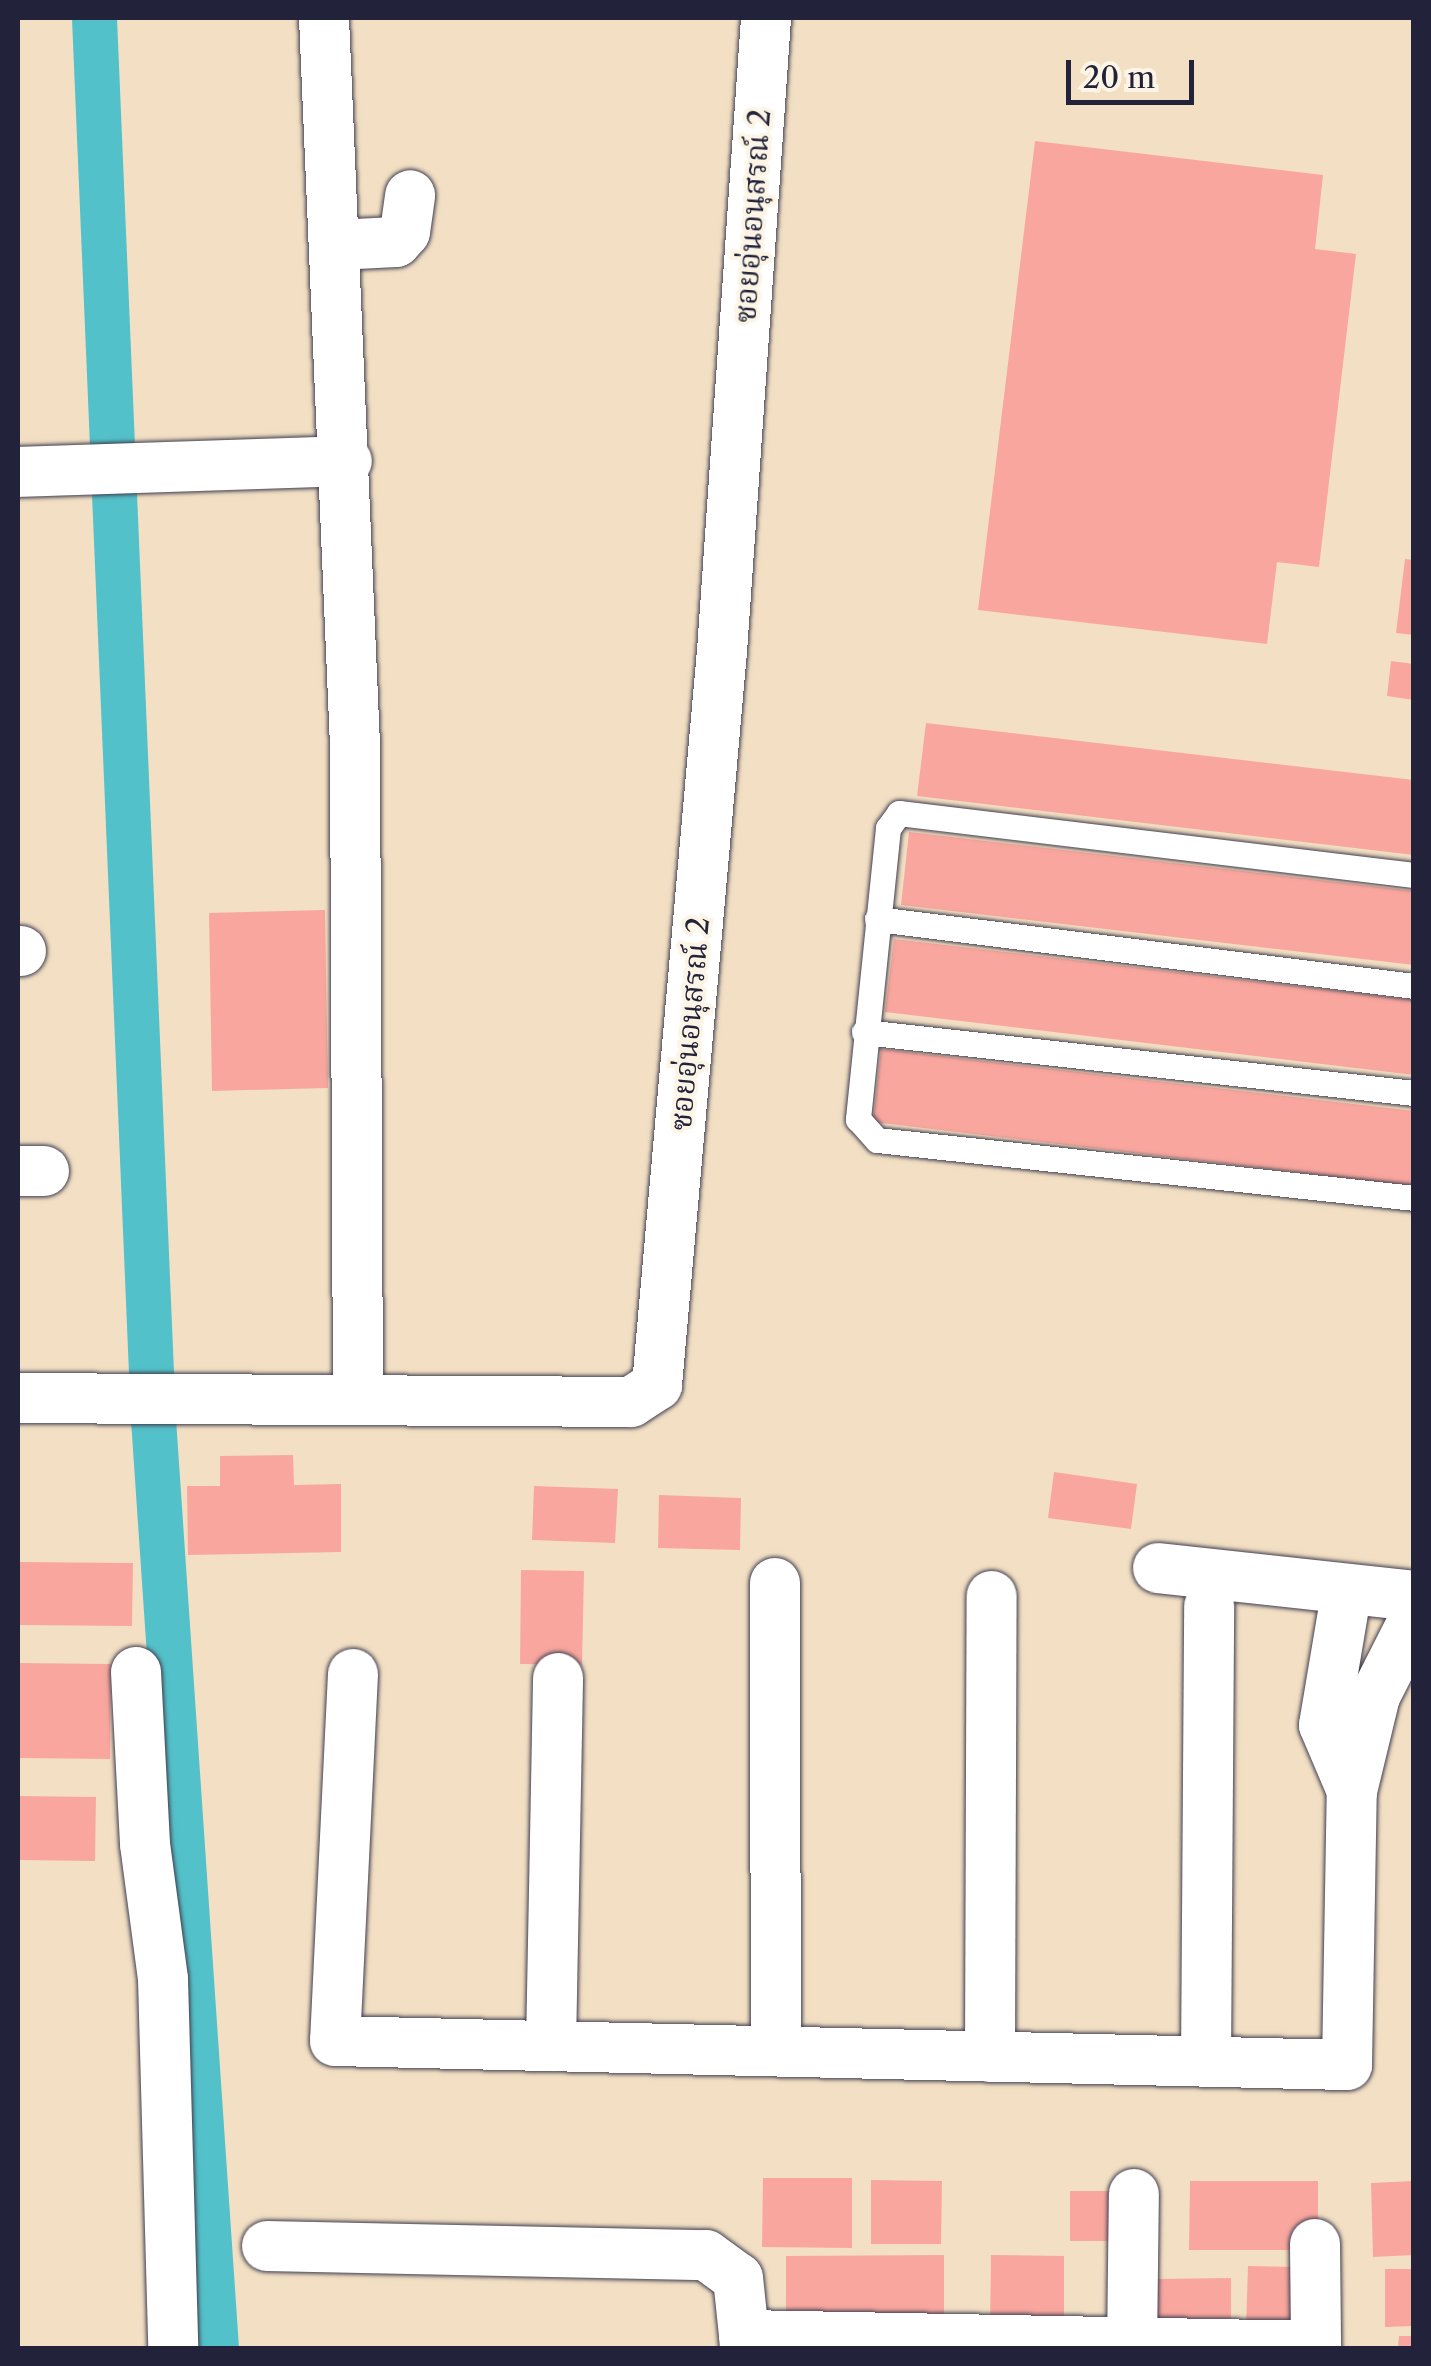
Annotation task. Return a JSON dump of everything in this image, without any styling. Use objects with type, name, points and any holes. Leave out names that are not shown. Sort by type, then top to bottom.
[{"type":"street","points":[[324,18],[347,461],[358,1400]]},
{"type":"street","name":"ซอยอุ่นอนุสรณ์ 2","points":[[18,1398],[631,1402],[657,1385],[722,651],[766,18]]},
{"type":"street","points":[[336,245],[396,242],[405,232],[410,195]]},
{"type":"street","points":[[18,472],[347,461]]},
{"type":"street","points":[[1158,1568],[1414,1596]]},
{"type":"street","points":[[775,1582],[776,2052]]},
{"type":"street","points":[[1348,1589],[1324,1725],[1352,1791]]},
{"type":"street","points":[[990,2056],[992,1596]]},
{"type":"street","points":[[1206,2062],[1209,1606]]},
{"type":"street","points":[[353,1674],[335,2041],[1347,2065],[1352,1791],[1374,1696],[1414,1619]]},
{"type":"street","points":[[136,1672],[146,1844],[163,1979],[173,2348]]},
{"type":"street","points":[[551,2046],[558,1678]]},
{"type":"street","points":[[1132,2346],[1134,2194]]},
{"type":"street","points":[[267,2246],[706,2255],[738,2278],[744,2342],[1316,2347],[1315,2244]]},
{"type":"lane","points":[[1414,875],[904,812],[888,828],[858,1119],[878,1140],[1414,1198]]},
{"type":"lane","points":[[877,920],[1414,986]]},
{"type":"lane","points":[[864,1032],[1414,1093]]},
{"type":"building","points":[[1035,141],[1323,175],[1315,249],[1356,254],[1319,567],[1277,562],[1267,644],[978,610]]},
{"type":"building","points":[[1405,559],[1414,560],[1414,635],[1396,633]]},
{"type":"building","points":[[1391,661],[1414,664],[1414,700],[1387,696]]},
{"type":"building","points":[[926,723],[1414,780],[1414,855],[917,796]]},
{"type":"building","points":[[909,832],[1414,891],[1414,965],[901,905]]},
{"type":"building","points":[[325,910],[328,1088],[212,1091],[209,913]]},
{"type":"building","points":[[894,939],[1414,1000],[1414,1075],[885,1012]]},
{"type":"building","points":[[881,1049],[1414,1111],[1414,1186],[873,1122]]},
{"type":"building","points":[[293,1455],[294,1485],[341,1484],[341,1552],[188,1555],[187,1486],[220,1486],[220,1456]]},
{"type":"building","points":[[1054,1472],[1137,1484],[1131,1529],[1048,1518]]},
{"type":"building","points":[[534,1486],[618,1489],[615,1543],[532,1540]]},
{"type":"building","points":[[659,1495],[741,1498],[740,1550],[658,1548]]},
{"type":"building","points":[[18,1562],[133,1563],[132,1626],[18,1625]]},
{"type":"building","points":[[521,1570],[584,1571],[582,1665],[520,1664]]},
{"type":"building","points":[[18,1663],[111,1664],[110,1759],[18,1758]]},
{"type":"building","points":[[18,1796],[96,1797],[95,1861],[18,1860]]},
{"type":"building","points":[[763,2178],[852,2178],[852,2248],[762,2247]]},
{"type":"building","points":[[871,2180],[942,2181],[941,2244],[871,2244]]},
{"type":"building","points":[[1190,2181],[1318,2181],[1318,2235],[1295,2250],[1189,2250]]},
{"type":"building","points":[[1414,2181],[1414,2255],[1373,2257],[1371,2183]]},
{"type":"building","points":[[1070,2191],[1122,2191],[1122,2241],[1070,2241]]},
{"type":"building","points":[[944,2255],[944,2330],[786,2330],[786,2256]]},
{"type":"building","points":[[991,2255],[1064,2256],[1064,2330],[990,2329]]},
{"type":"building","points":[[1248,2266],[1302,2267],[1300,2328],[1246,2327]]},
{"type":"building","points":[[1385,2269],[1414,2269],[1414,2326],[1385,2327]]},
{"type":"building","points":[[1231,2278],[1231,2336],[1156,2337],[1155,2279]]},
{"type":"building","points":[[1399,2336],[1414,2336],[1414,2348],[1398,2348]]},
{"type":"waterway","points":[[94,18],[153,1419],[216,2348]]}]
